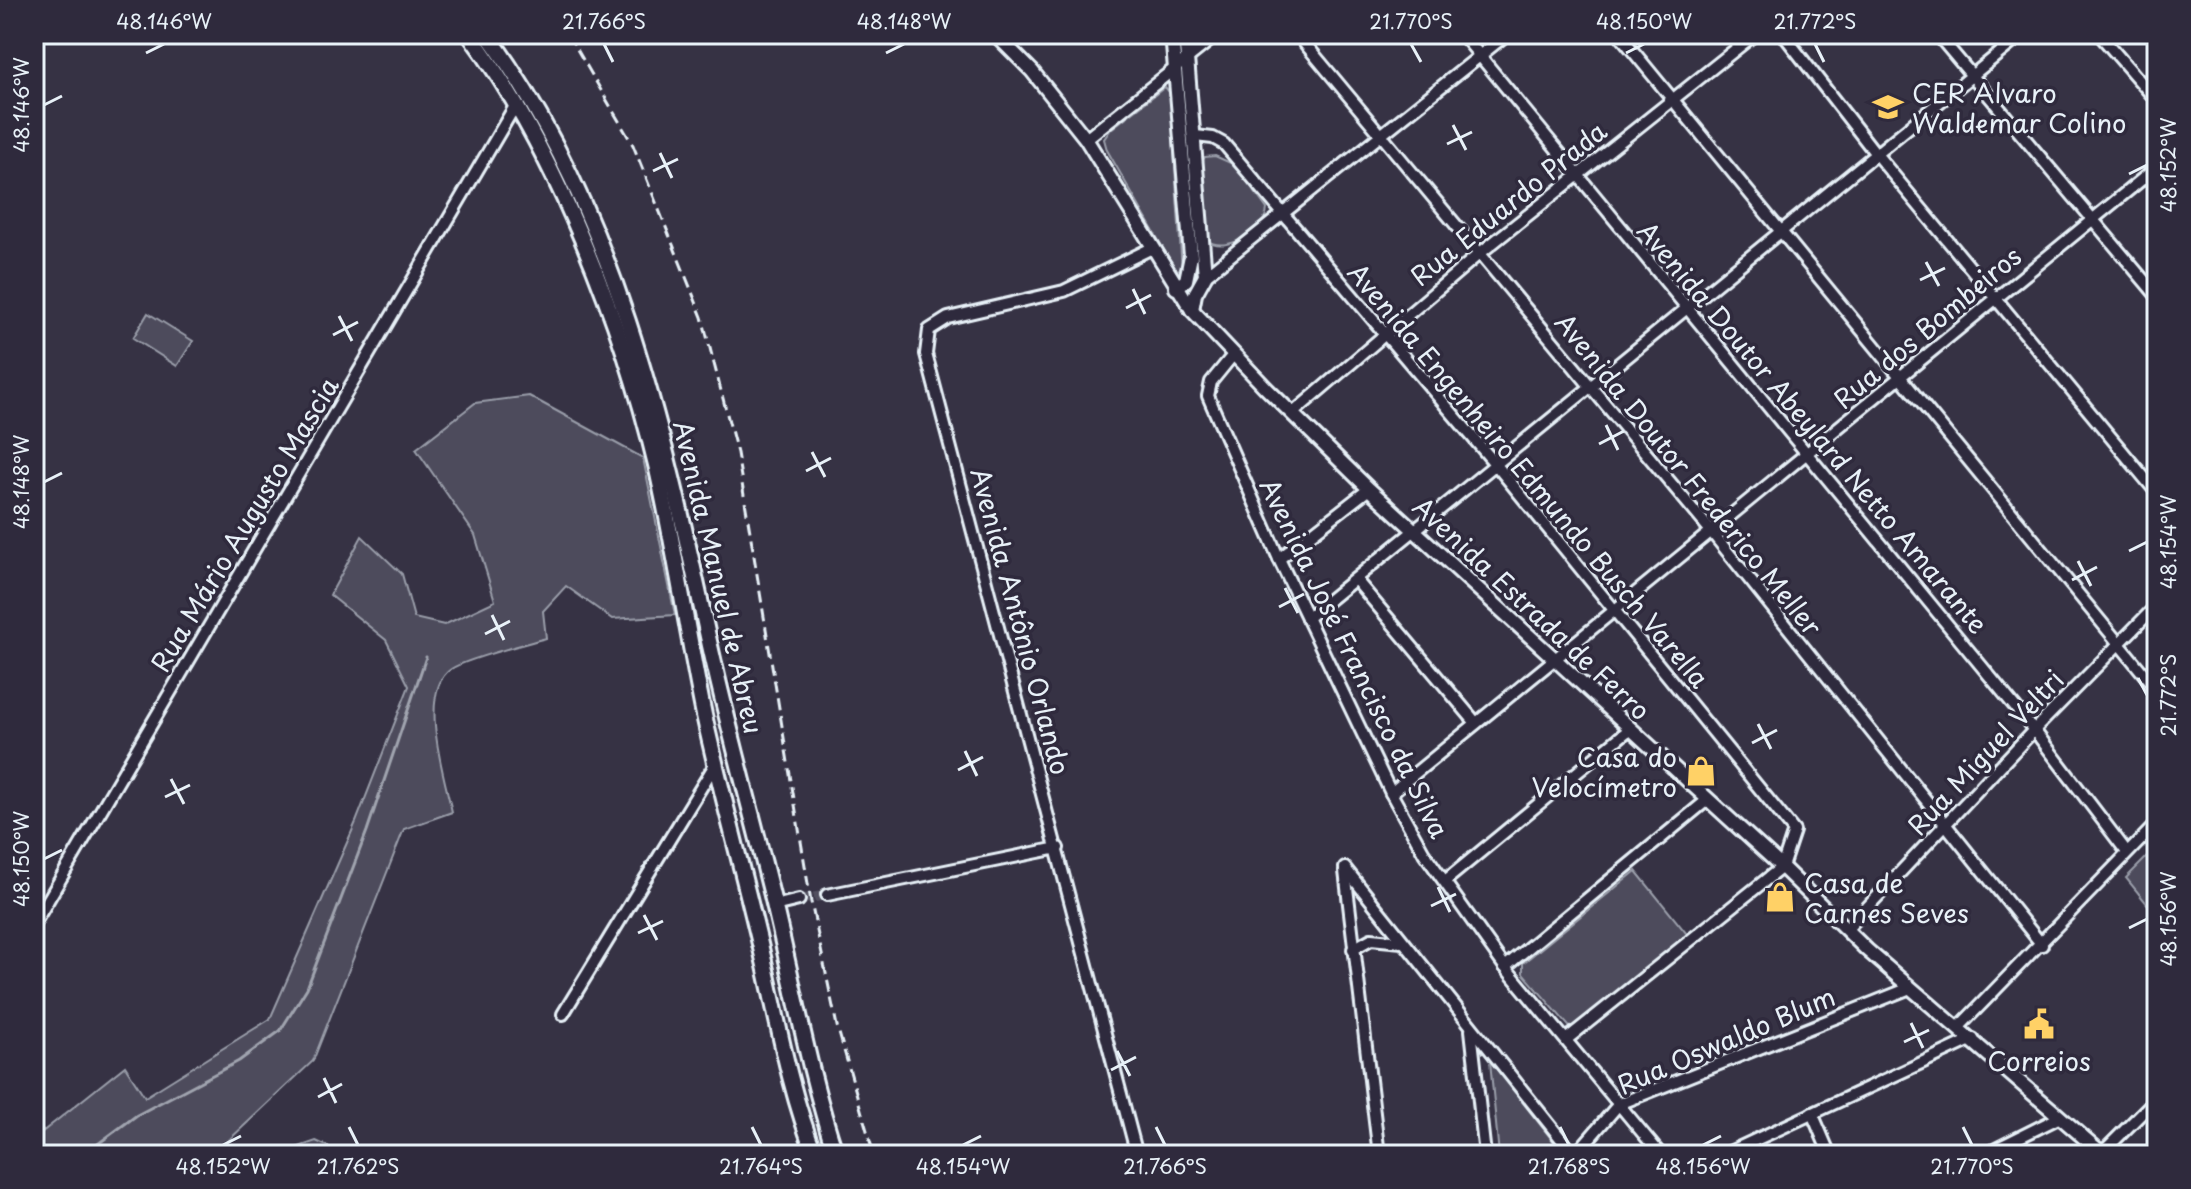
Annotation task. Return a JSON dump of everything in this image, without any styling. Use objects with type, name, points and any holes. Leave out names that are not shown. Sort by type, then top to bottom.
[{"type":"main road","name":"Avenida Manuel de Abreu","points":[[469,34],[515,106],[573,225],[603,295],[633,385],[656,465],[716,763],[782,1051],[815,1155]]},
{"type":"main road","name":"Avenida Manuel de Abreu","points":[[487,34],[533,108],[570,178],[637,344],[674,478],[731,743],[774,906],[814,1088],[836,1155]]},
{"type":"street","name":"Avenida Estrada de Ferro","points":[[995,34],[1032,71],[1086,139],[1176,288],[1233,355],[1369,489],[1631,728],[1706,801],[1782,867],[1846,930],[2103,1154]]},
{"type":"street","points":[[1172,34],[1191,256],[1186,280],[1176,288]]},
{"type":"street","points":[[1185,34],[1205,276]]},
{"type":"street","points":[[1086,139],[1218,34]]},
{"type":"street","name":"Avenida Doutor Frederico Meller","points":[[1297,34],[1710,530],[2042,945]]},
{"type":"street","name":"Avenida Doutor Abeylard Netto Amarante","points":[[1462,34],[2034,730],[2126,851]]},
{"type":"street","points":[[1192,310],[1195,294],[1205,276],[1507,34]]},
{"type":"street","points":[[1619,34],[2157,690]]},
{"type":"street","name":"Rua Eduardo Prada","points":[[1293,413],[1384,332],[1479,254],[1755,34]]},
{"type":"street","points":[[1783,34],[1876,154],[2157,493]]},
{"type":"street","points":[[1937,34],[2157,296]]},
{"type":"street","points":[[1307,618],[2023,34]]},
{"type":"street","points":[[2099,34],[2157,101]]},
{"type":"street","name":"Rua Mário Augusto Mascia","points":[[34,924],[515,106]]},
{"type":"street","name":"Avenida Engenheiro Edmundo Busch Varella","points":[[1195,136],[1213,138],[1224,144],[1497,466],[1794,831],[1782,867]]},
{"type":"street","name":"Rua dos Bombeiros","points":[[1391,793],[1613,608],[2157,167]]},
{"type":"street","name":"Avenida Antônio Orlando","points":[[1137,1155],[926,354],[929,330],[948,318],[1064,291],[1152,248]]},
{"type":"street","name":"Avenida José Francisco da Silva","points":[[1233,355],[1211,382],[1208,396],[1279,559],[1391,793],[1424,853],[1505,967],[1661,1155]]},
{"type":"street","points":[[1279,559],[1369,489]]},
{"type":"street","points":[[1356,580],[1476,723]]},
{"type":"street","name":"Rua Miguel Veltri","points":[[1846,930],[2034,730],[2157,605]]},
{"type":"street","points":[[1445,881],[1631,728]]},
{"type":"street","points":[[563,1014],[716,763]]},
{"type":"street","points":[[1505,967],[1706,801]]},
{"type":"street","points":[[1959,1027],[2042,945],[2126,851],[2157,823]]},
{"type":"street","points":[[827,895],[1058,848]]},
{"type":"street","points":[[1567,1039],[1782,867]]},
{"type":"street","points":[[1379,1155],[1345,868],[1575,1155]]},
{"type":"street","points":[[774,906],[799,900]]},
{"type":"street","points":[[1353,949],[1371,939],[1402,942]]},
{"type":"street","name":"Rua Oswaldo Blum","points":[[1575,1155],[1619,1104],[1910,988]]},
{"type":"street","points":[[1471,1029],[1485,1155]]},
{"type":"street","points":[[1723,1155],[1973,1039]]},
{"type":"street","points":[[2103,1154],[2157,1098]]},
{"type":"street","points":[[1812,1113],[1830,1155]]},
{"type":"street","points":[[1984,1155],[2060,1117]]},
{"type":"shaded area","points":[[1165,87],[1170,93],[1182,270],[1175,269],[1107,150],[1104,139],[1111,129]]},
{"type":"shaded area","points":[[1215,156],[1235,165],[1267,209],[1260,225],[1252,232],[1224,244],[1207,240],[1201,163],[1205,157]]},
{"type":"shaded area","points":[[148,313],[193,341],[177,366],[133,338]]},
{"type":"shaded area","points":[[529,396],[643,458],[675,615],[612,619],[566,586],[543,611],[546,638],[458,665],[441,680],[436,696],[436,737],[452,812],[404,829],[313,1061],[213,1155],[35,1155],[36,1137],[125,1066],[145,1097],[270,1019],[356,822],[409,686],[386,640],[330,595],[362,536],[402,574],[414,618],[444,625],[495,601],[475,535],[416,449],[475,403]]},
{"type":"shaded area","points":[[2157,847],[2157,916],[2126,878]]},
{"type":"shaded area","points":[[1636,871],[1691,939],[1573,1031],[1523,973],[1523,963]]},
{"type":"shaded area","points":[[1490,1061],[1564,1155],[1499,1155]]},
{"type":"shaded area","points":[[316,1141],[329,1147],[332,1155],[287,1155],[290,1150]]},
{"type":"waterway","points":[[83,1155],[137,1115],[239,1061],[280,1031],[307,988],[367,831],[426,657]]},
{"type":"tunnel","points":[[799,900],[827,895]]},
{"type":"railway","points":[[568,34],[633,145],[702,317],[737,453],[811,902],[837,1026],[874,1155]]},
{"type":"place","name":"CER Alvaro Waldemar Colino","points":[[1888,107]]},
{"type":"place","name":"Casa do Velocímetro","points":[[1701,771]]},
{"type":"place","name":"Casa de Carnes Seves","points":[[1780,897]]},
{"type":"place","name":"Correios","points":[[2039,1024]]}]
